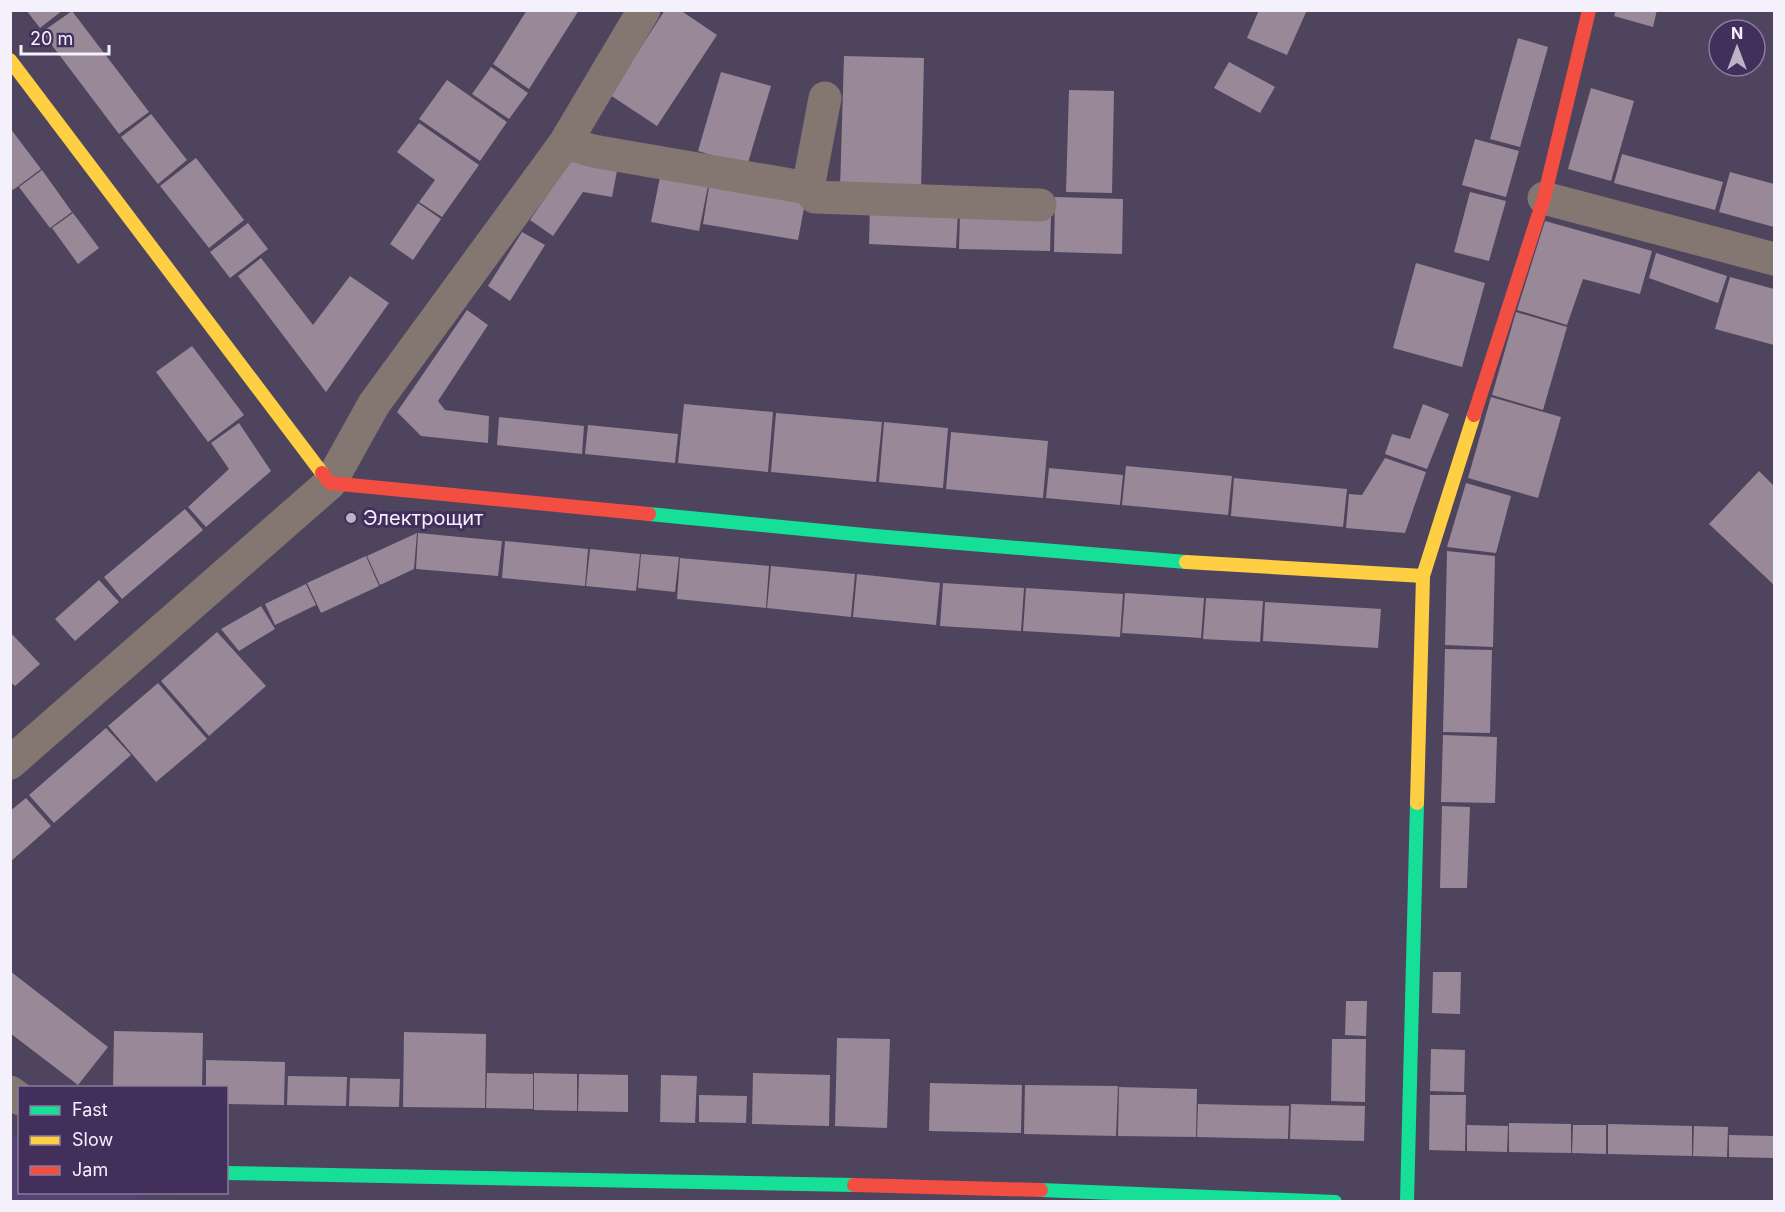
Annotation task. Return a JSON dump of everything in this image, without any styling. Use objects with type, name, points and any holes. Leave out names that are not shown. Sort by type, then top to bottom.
[{"type":"street","points":[[10,763],[330,483],[374,404],[565,143],[644,10]]},
{"type":"street","points":[[1407,1202],[1423,576],[1544,198],[1589,10]]},
{"type":"street","points":[[10,60],[330,483],[863,535],[1129,558],[1423,576]]},
{"type":"street","points":[[807,188],[825,98]]},
{"type":"street","points":[[565,143],[593,152],[807,188],[815,197],[1040,205]]},
{"type":"street","points":[[1544,198],[1774,259]]},
{"type":"street","points":[[228,1173],[929,1194],[1335,1202]]},
{"type":"shaded area","points":[[11,1132],[18,1137],[18,1194],[130,1194],[144,1199],[242,1201],[11,1201]]},
{"type":"building","points":[[26,10],[63,10],[40,28]]},
{"type":"building","points":[[527,10],[579,10],[529,89],[493,64]]},
{"type":"building","points":[[665,10],[680,10],[717,35],[657,126],[610,95]]},
{"type":"building","points":[[1259,10],[1307,10],[1287,55],[1247,38]]},
{"type":"building","points":[[1616,10],[1657,10],[1653,27],[1614,16]]},
{"type":"building","points":[[72,11],[149,112],[119,134],[42,32]]},
{"type":"building","points":[[1518,38],[1548,47],[1520,147],[1490,139]]},
{"type":"building","points":[[844,56],[924,58],[921,191],[840,189]]},
{"type":"building","points":[[1229,62],[1275,87],[1260,113],[1214,88]]},
{"type":"building","points":[[491,67],[528,93],[509,119],[472,94]]},
{"type":"building","points":[[721,72],[771,86],[747,166],[698,151]]},
{"type":"building","points":[[447,80],[507,122],[480,161],[419,119]]},
{"type":"building","points":[[1591,88],[1634,101],[1611,181],[1568,169]]},
{"type":"building","points":[[1069,90],[1114,91],[1112,193],[1066,192]]},
{"type":"building","points":[[151,114],[187,160],[158,184],[121,137]]},
{"type":"building","points":[[419,123],[479,165],[442,217],[419,202],[435,180],[397,152]]},
{"type":"building","points":[[10,128],[41,169],[13,190],[10,186]]},
{"type":"building","points":[[1475,139],[1519,151],[1506,197],[1462,185]]},
{"type":"building","points":[[1622,154],[1723,182],[1715,210],[1614,183]]},
{"type":"building","points":[[196,158],[244,220],[209,248],[160,186]]},
{"type":"building","points":[[572,159],[617,171],[612,197],[583,192],[553,236],[530,220]]},
{"type":"building","points":[[42,170],[72,212],[50,228],[19,187]]},
{"type":"building","points":[[1730,172],[1774,184],[1774,227],[1719,212]]},
{"type":"building","points":[[660,177],[708,186],[699,231],[651,222]]},
{"type":"building","points":[[709,187],[805,203],[798,240],[703,224]]},
{"type":"building","points":[[1470,192],[1506,201],[1489,261],[1454,252]]},
{"type":"building","points":[[1055,197],[1123,199],[1122,254],[1054,252]]},
{"type":"building","points":[[418,203],[441,219],[413,260],[390,244]]},
{"type":"building","points":[[870,208],[958,212],[956,248],[869,244]]},
{"type":"building","points":[[960,212],[1051,215],[1050,251],[959,249]]},
{"type":"building","points":[[73,213],[99,248],[78,264],[52,228]]},
{"type":"building","points":[[1545,221],[1652,251],[1640,294],[1583,279],[1567,325],[1517,310]]},
{"type":"building","points":[[248,223],[268,249],[230,278],[210,252]]},
{"type":"building","points":[[522,232],[545,245],[510,301],[488,286]]},
{"type":"building","points":[[1656,253],[1727,276],[1718,303],[1649,278]]},
{"type":"building","points":[[261,258],[313,325],[350,276],[389,303],[326,392],[238,276]]},
{"type":"building","points":[[1416,263],[1485,283],[1462,367],[1393,348]]},
{"type":"building","points":[[1730,277],[1774,289],[1774,345],[1715,329]]},
{"type":"building","points":[[467,310],[488,325],[438,401],[445,410],[489,416],[488,443],[421,436],[397,412]]},
{"type":"building","points":[[1516,312],[1567,327],[1543,410],[1492,395]]},
{"type":"building","points":[[192,346],[244,415],[208,442],[156,372]]},
{"type":"building","points":[[1491,397],[1561,417],[1538,498],[1468,478]]},
{"type":"building","points":[[684,404],[773,412],[768,472],[678,463]]},
{"type":"building","points":[[1423,404],[1449,414],[1427,469],[1385,454],[1392,434],[1410,439]]},
{"type":"building","points":[[776,413],[882,422],[876,482],[771,472]]},
{"type":"building","points":[[499,417],[584,426],[582,454],[497,445]]},
{"type":"building","points":[[884,422],[948,428],[943,488],[879,482]]},
{"type":"building","points":[[239,423],[271,471],[206,527],[188,507],[229,469],[211,443]]},
{"type":"building","points":[[588,425],[678,434],[675,463],[585,454]]},
{"type":"building","points":[[951,432],[1048,441],[1043,498],[946,489]]},
{"type":"building","points":[[1385,458],[1426,472],[1405,533],[1346,528],[1349,494],[1362,495]]},
{"type":"building","points":[[1126,466],[1232,476],[1228,515],[1122,505]]},
{"type":"building","points":[[1049,468],[1123,475],[1120,505],[1046,498]]},
{"type":"building","points":[[1759,471],[1774,486],[1774,585],[1709,524]]},
{"type":"building","points":[[1234,478],[1347,489],[1343,527],[1231,516]]},
{"type":"building","points":[[1466,483],[1511,496],[1496,553],[1447,547]]},
{"type":"building","points":[[185,509],[203,530],[122,599],[104,577]]},
{"type":"building","points":[[417,533],[414,569],[380,585],[367,556]]},
{"type":"building","points":[[418,533],[502,541],[498,576],[416,569]]},
{"type":"building","points":[[505,541],[588,549],[585,586],[502,578]]},
{"type":"building","points":[[590,549],[640,554],[636,591],[586,586]]},
{"type":"building","points":[[1447,551],[1495,556],[1493,647],[1445,645]]},
{"type":"building","points":[[641,554],[679,557],[675,592],[638,588]]},
{"type":"building","points":[[366,556],[379,586],[321,613],[307,583]]},
{"type":"building","points":[[680,558],[769,566],[766,608],[677,599]]},
{"type":"building","points":[[771,566],[855,574],[851,617],[767,608]]},
{"type":"building","points":[[857,574],[940,583],[936,625],[853,617]]},
{"type":"building","points":[[99,580],[119,602],[75,641],[55,619]]},
{"type":"building","points":[[943,583],[1024,588],[1021,631],[940,626]]},
{"type":"building","points":[[306,584],[316,605],[275,625],[265,604]]},
{"type":"building","points":[[1026,588],[1123,594],[1120,637],[1023,631]]},
{"type":"building","points":[[1125,593],[1204,598],[1201,638],[1122,633]]},
{"type":"building","points":[[1206,598],[1263,601],[1260,642],[1203,639]]},
{"type":"building","points":[[1265,602],[1381,609],[1378,648],[1263,641]]},
{"type":"building","points":[[261,606],[275,629],[239,651],[221,629]]},
{"type":"building","points":[[10,632],[40,664],[15,686],[10,681]]},
{"type":"building","points":[[217,632],[266,686],[209,736],[161,681]]},
{"type":"building","points":[[1445,649],[1492,650],[1490,733],[1443,732]]},
{"type":"building","points":[[158,683],[207,739],[156,782],[108,726]]},
{"type":"building","points":[[106,728],[131,755],[54,823],[29,795]]},
{"type":"building","points":[[1443,735],[1497,737],[1495,803],[1441,802]]},
{"type":"building","points":[[26,798],[51,826],[10,862],[10,811]]},
{"type":"building","points":[[1442,806],[1470,807],[1467,888],[1440,888]]},
{"type":"building","points":[[10,971],[108,1047],[78,1085],[10,1033]]},
{"type":"building","points":[[1433,972],[1461,972],[1460,1014],[1432,1013]]},
{"type":"building","points":[[1346,1001],[1367,1001],[1366,1036],[1345,1035]]},
{"type":"building","points":[[114,1031],[203,1033],[202,1086],[113,1086]]},
{"type":"building","points":[[404,1032],[486,1034],[485,1108],[403,1107]]},
{"type":"building","points":[[837,1038],[890,1039],[887,1128],[835,1126]]},
{"type":"building","points":[[1332,1039],[1366,1039],[1365,1102],[1331,1101]]},
{"type":"building","points":[[1431,1049],[1465,1050],[1464,1092],[1430,1091]]},
{"type":"building","points":[[206,1060],[285,1062],[284,1105],[228,1104],[228,1086],[206,1086]]},
{"type":"building","points":[[487,1073],[533,1074],[533,1109],[486,1108]]},
{"type":"building","points":[[534,1073],[577,1074],[577,1111],[534,1110]]},
{"type":"building","points":[[753,1073],[830,1075],[829,1126],[752,1124]]},
{"type":"building","points":[[579,1074],[628,1075],[628,1112],[578,1111]]},
{"type":"building","points":[[661,1075],[697,1076],[695,1123],[660,1122]]},
{"type":"building","points":[[288,1076],[347,1077],[346,1106],[287,1105]]},
{"type":"building","points":[[350,1078],[400,1079],[399,1107],[349,1106]]},
{"type":"building","points":[[930,1083],[1022,1085],[1021,1133],[929,1131]]},
{"type":"building","points":[[1025,1085],[1118,1086],[1116,1136],[1024,1134]]},
{"type":"building","points":[[1119,1087],[1197,1089],[1196,1137],[1118,1136]]},
{"type":"building","points":[[699,1095],[747,1096],[746,1123],[699,1122]]},
{"type":"building","points":[[1430,1095],[1466,1095],[1465,1151],[1429,1150]]},
{"type":"building","points":[[1198,1104],[1289,1106],[1288,1139],[1197,1137]]},
{"type":"building","points":[[1291,1104],[1365,1106],[1364,1141],[1290,1139]]},
{"type":"building","points":[[1509,1123],[1571,1124],[1571,1153],[1509,1152]]},
{"type":"building","points":[[1608,1124],[1692,1126],[1692,1156],[1608,1154]]},
{"type":"building","points":[[1467,1125],[1508,1126],[1507,1152],[1467,1151]]},
{"type":"building","points":[[1573,1125],[1606,1125],[1606,1154],[1572,1153]]},
{"type":"building","points":[[1694,1126],[1728,1127],[1727,1157],[1693,1156]]},
{"type":"building","points":[[1729,1135],[1774,1136],[1774,1158],[1729,1157]]},
{"type":"traffic: fast","points":[[649,514],[1186,562]]},
{"type":"traffic: fast","points":[[1407,1202],[1417,803]]},
{"type":"traffic: fast","points":[[228,1173],[854,1185]]},
{"type":"traffic: fast","points":[[1041,1190],[1335,1202]]},
{"type":"traffic: slow","points":[[10,60],[322,473]]},
{"type":"traffic: slow","points":[[1417,803],[1423,576],[1474,415]]},
{"type":"traffic: slow","points":[[1186,562],[1423,576]]},
{"type":"traffic: jam","points":[[1474,415],[1544,198],[1589,10]]},
{"type":"traffic: jam","points":[[322,473],[330,483],[649,514]]},
{"type":"traffic: jam","points":[[854,1185],[1041,1190]]},
{"type":"place","name":"Электрощит","points":[[351,518]]}]
